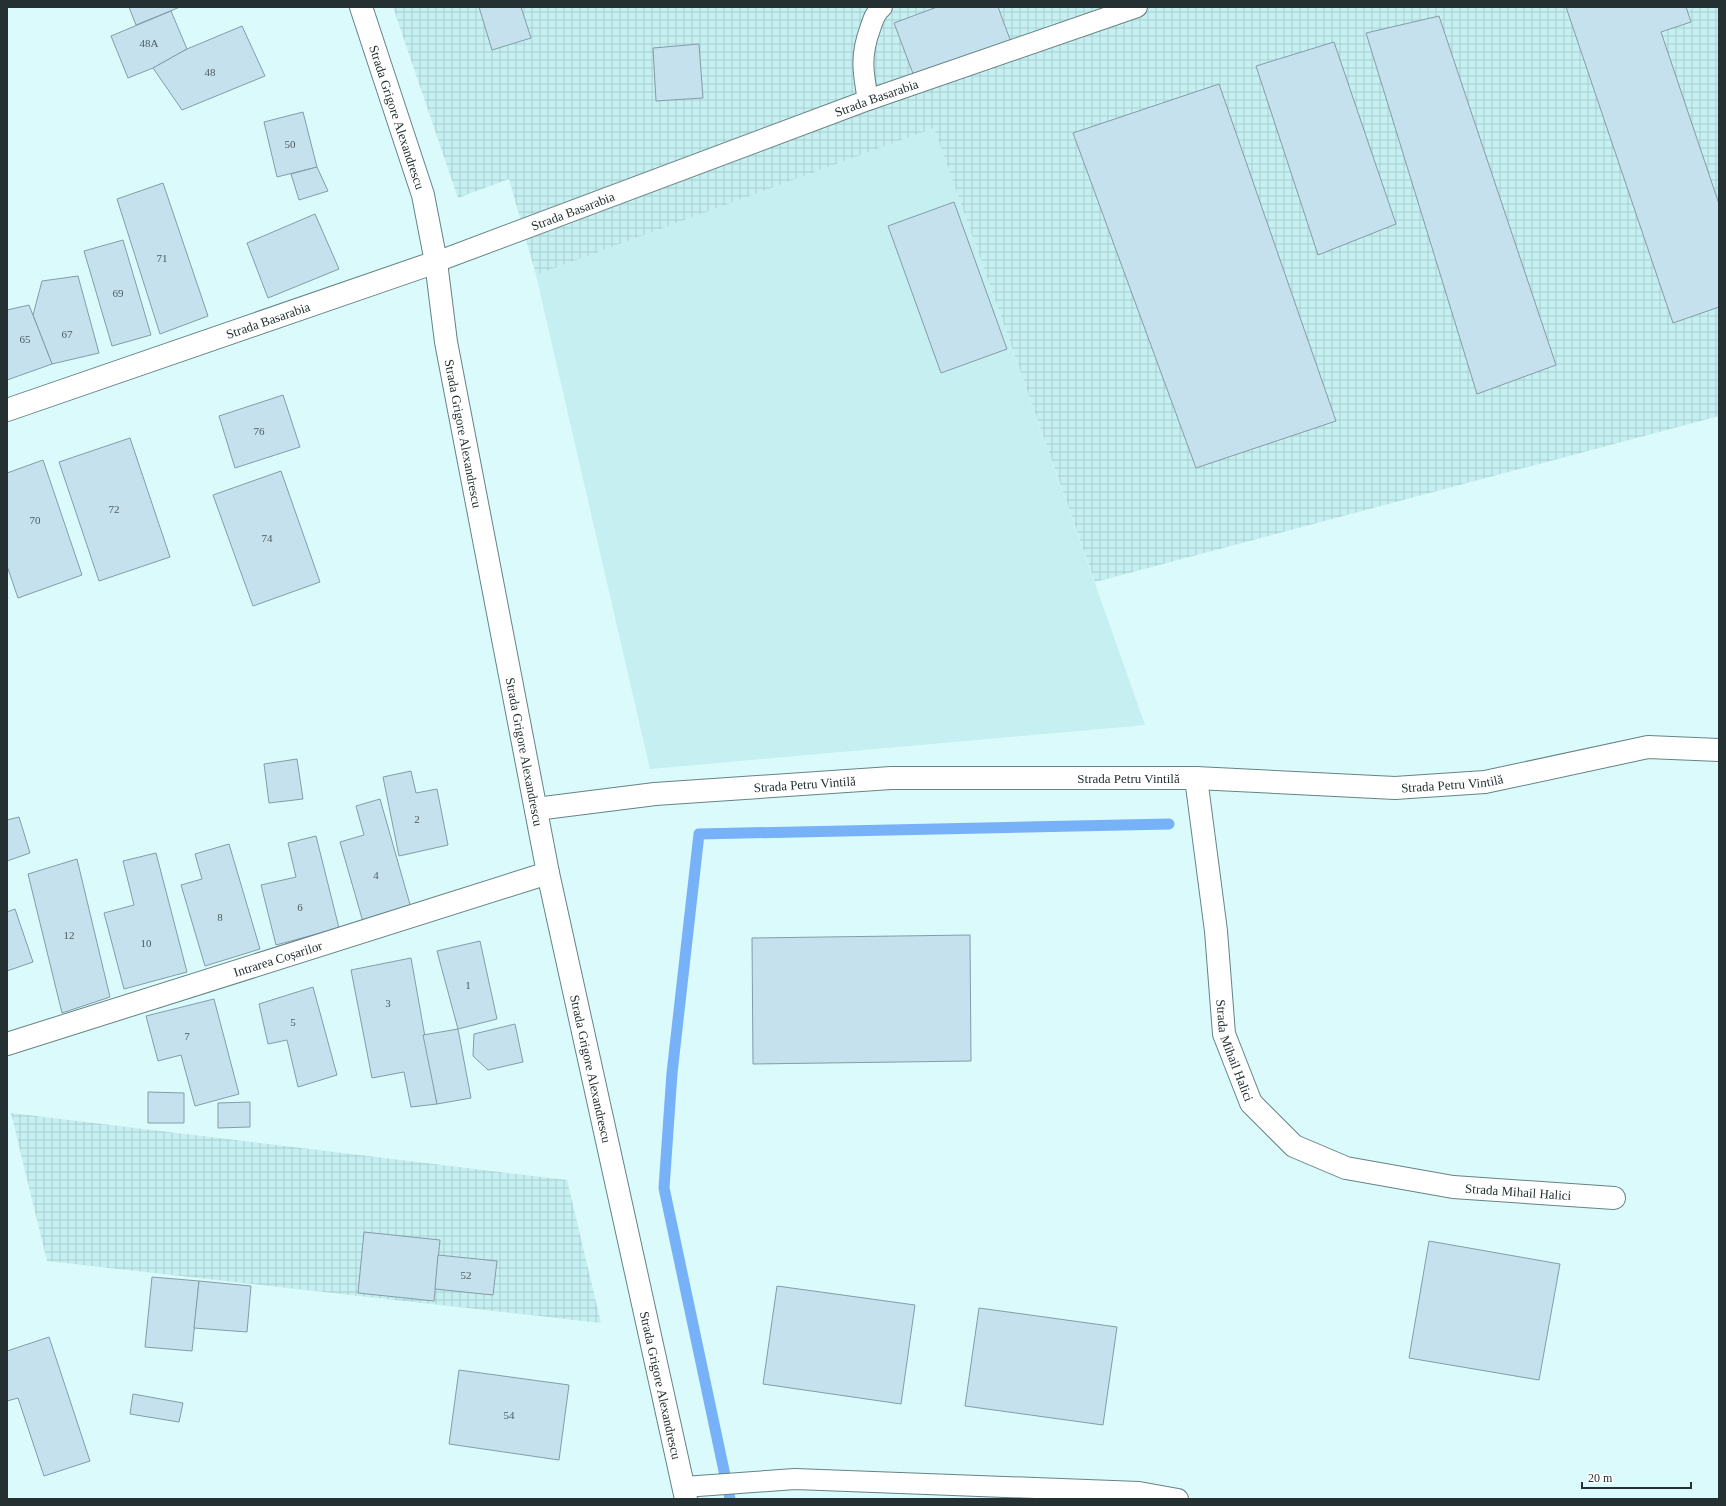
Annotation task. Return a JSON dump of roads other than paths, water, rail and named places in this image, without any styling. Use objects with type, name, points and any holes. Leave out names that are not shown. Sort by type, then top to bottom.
[{"type":"street","name":"Strada Grigore Alexandrescu","points":[[361,7],[423,195],[436,262],[446,342],[548,873],[692,1490]]},
{"type":"street","name":"Strada Basarabia","points":[[7,410],[436,262]]},
{"type":"street","name":"Strada Petru Vintilă","points":[[536,809],[655,794],[891,778],[1196,778],[1395,788],[1485,782],[1648,747],[1719,750]]},
{"type":"street","name":"Strada Mihail Halici","points":[[1196,778],[1216,931],[1224,1034],[1251,1103],[1294,1146],[1346,1168],[1453,1188],[1614,1198]]},
{"type":"street","name":"Intrarea Coșarilor","points":[[7,1044],[548,873]]},
{"type":"lane","points":[[868,100],[863,72],[864,44],[876,13],[882,7]]},
{"type":"lane","name":"Strada Basarabia","points":[[436,262],[868,100],[1138,7]]},
{"type":"lane","points":[[692,1490],[748,1482],[795,1479],[1139,1492],[1178,1499]]},
{"type":"waterway","points":[[730,1499],[664,1188],[672,1073],[699,834],[1169,824]]}]
